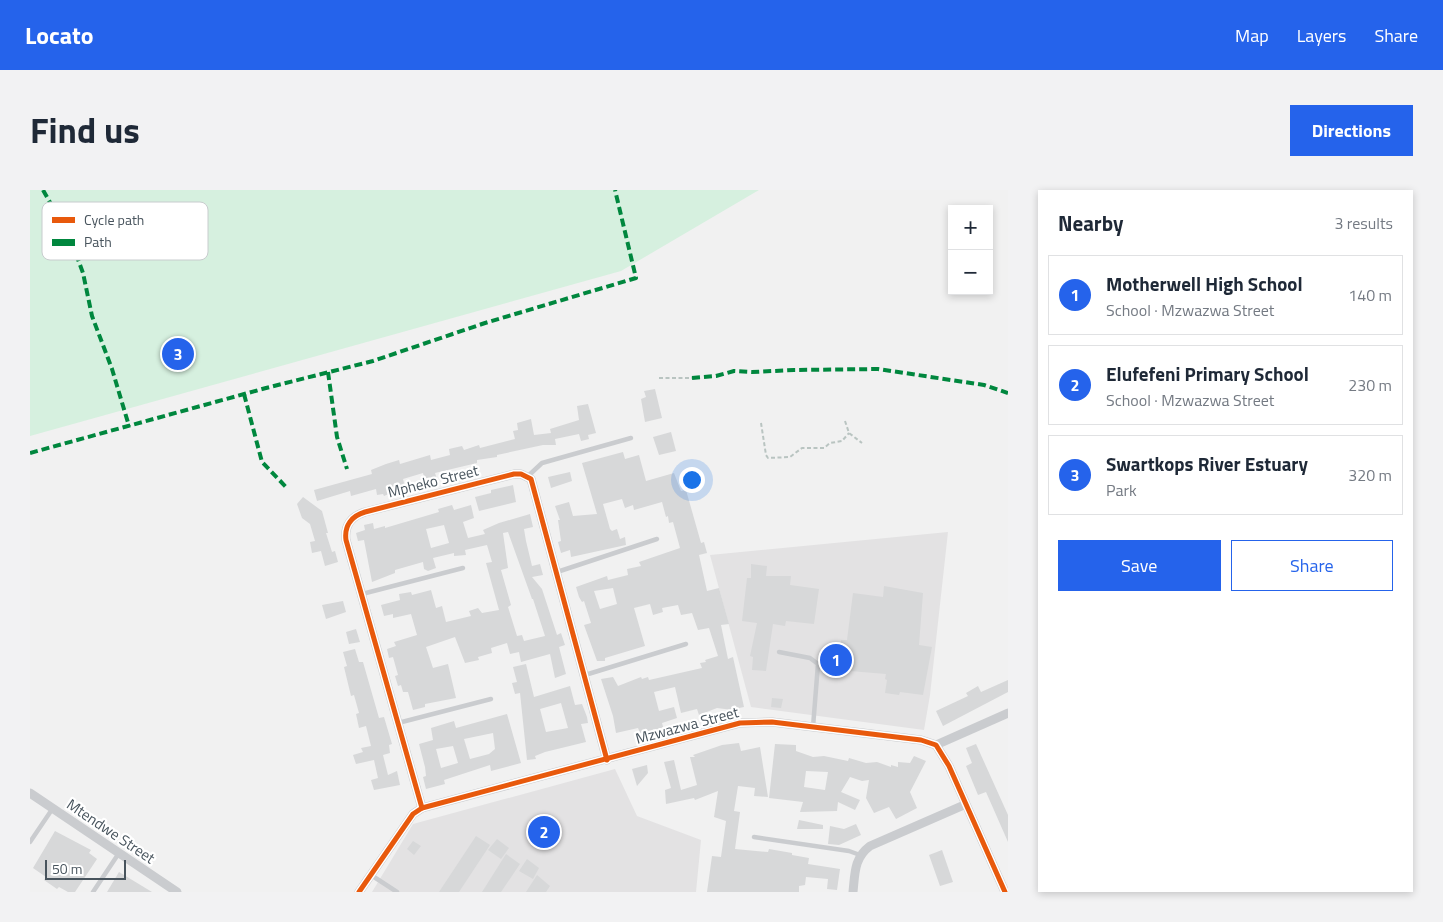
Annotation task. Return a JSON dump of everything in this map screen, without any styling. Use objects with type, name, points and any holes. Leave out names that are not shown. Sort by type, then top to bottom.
[{"type":"street","name":"Mpheko Street","points":[[422,808],[345,534],[352,518],[365,512],[514,474],[527,477]]},
{"type":"street","points":[[527,477],[531,479],[535,488],[607,760]]},
{"type":"street","points":[[1005,892],[964,805],[949,766],[936,745],[1008,713]]},
{"type":"street","name":"Mzwazwa Street","points":[[422,808],[740,723],[772,722],[921,740],[936,745]]},
{"type":"street","name":"Mtendwe Street","points":[[30,793],[177,892]]},
{"type":"street","points":[[853,892],[857,861],[860,855],[870,846],[964,805]]},
{"type":"street","points":[[359,892],[413,814],[422,808]]},
{"type":"lane","points":[[527,477],[542,463],[631,438]]},
{"type":"lane","points":[[558,572],[657,539]]},
{"type":"lane","points":[[362,594],[463,568]]},
{"type":"lane","points":[[585,675],[686,644]]},
{"type":"lane","points":[[779,652],[800,654],[818,664],[814,727]]},
{"type":"lane","points":[[398,723],[491,699]]},
{"type":"lane","points":[[30,842],[53,808]]},
{"type":"lane","points":[[754,838],[849,850],[860,855]]},
{"type":"lane","points":[[93,892],[119,853]]},
{"type":"lane","points":[[371,875],[397,892]]},
{"type":"path","points":[[658,378],[692,378]]},
{"type":"path","points":[[845,422],[848,432],[862,444]]},
{"type":"path","points":[[760,423],[768,458],[790,457],[802,448],[824,448],[830,443],[842,441],[848,432]]},
{"type":"shaded area","points":[[948,532],[930,695],[924,730],[751,707],[710,555]]},
{"type":"shaded area","points":[[615,769],[637,816],[701,840],[696,892],[372,892],[413,824]]},
{"type":"green space","points":[[30,190],[759,190],[621,271],[30,436]]},
{"type":"building","points":[[655,389],[662,418],[645,422],[641,399],[646,397],[644,391]]},
{"type":"building","points":[[588,404],[596,433],[588,435],[589,439],[581,441],[579,434],[555,439],[556,445],[543,445],[497,455],[497,457],[477,460],[477,463],[435,473],[437,479],[425,481],[423,473],[403,479],[405,487],[384,496],[383,494],[377,495],[376,489],[351,496],[350,491],[317,501],[314,490],[372,474],[371,470],[386,464],[399,460],[400,464],[430,455],[431,460],[450,455],[449,449],[462,446],[464,450],[479,445],[480,448],[515,439],[513,431],[518,430],[517,423],[531,419],[534,435],[551,433],[550,429],[579,420],[577,406]]},
{"type":"building","points":[[671,432],[676,451],[659,455],[653,437]]},
{"type":"building","points":[[623,452],[625,459],[639,455],[646,481],[674,473],[681,491],[686,490],[701,543],[704,542],[707,553],[699,555],[707,591],[719,588],[729,624],[721,625],[728,659],[733,657],[744,707],[739,708],[740,711],[717,708],[699,715],[697,709],[681,713],[675,687],[654,692],[659,711],[674,707],[677,718],[662,723],[664,730],[642,737],[638,728],[616,733],[613,716],[601,679],[613,677],[618,686],[641,677],[642,679],[648,677],[649,680],[702,668],[700,663],[718,656],[709,628],[698,630],[692,613],[681,615],[678,605],[662,608],[663,612],[653,615],[650,604],[634,608],[645,646],[605,658],[605,661],[597,661],[584,625],[591,623],[584,601],[582,602],[579,597],[576,587],[607,576],[608,580],[628,575],[627,569],[641,566],[639,562],[680,548],[673,522],[669,523],[662,502],[634,510],[633,505],[625,508],[622,499],[603,504],[610,529],[612,531],[617,529],[620,539],[625,537],[626,545],[571,557],[570,550],[561,553],[558,542],[561,541],[558,520],[560,520],[555,506],[569,502],[573,516],[597,514],[582,463]],"holes":[[[613,588],[617,604],[600,609],[594,591]]]},
{"type":"building","points":[[570,472],[572,481],[551,488],[548,477]]},
{"type":"building","points":[[513,485],[516,502],[479,511],[475,497],[491,493],[491,490]]},
{"type":"building","points":[[303,497],[322,511],[328,533],[326,533],[332,552],[335,551],[338,562],[325,566],[321,551],[312,553],[310,542],[315,541],[310,524],[302,518],[297,504]]},
{"type":"building","points":[[452,505],[454,510],[471,505],[474,518],[463,522],[468,538],[485,534],[483,530],[499,523],[530,514],[533,527],[524,529],[526,541],[532,566],[540,564],[543,575],[532,577],[542,589],[557,635],[561,633],[565,645],[559,647],[566,674],[555,678],[550,654],[521,662],[519,652],[510,654],[507,643],[491,648],[492,653],[478,657],[479,660],[465,663],[455,637],[426,647],[433,668],[448,664],[456,698],[425,704],[425,707],[413,710],[408,692],[403,692],[401,685],[398,686],[395,676],[398,675],[393,657],[389,658],[387,649],[396,646],[394,642],[417,635],[411,614],[393,618],[393,614],[384,616],[381,605],[400,600],[399,594],[411,592],[412,595],[431,590],[436,608],[442,606],[446,622],[471,616],[469,611],[478,608],[482,613],[499,610],[486,563],[492,562],[487,545],[465,550],[466,555],[454,556],[454,553],[433,558],[436,568],[428,571],[424,569],[423,562],[395,570],[395,573],[372,582],[364,540],[358,541],[356,533],[365,530],[364,525],[373,523],[374,529],[385,526],[385,528],[439,512],[438,509]],"holes":[[[444,525],[449,543],[431,548],[426,529]],[[508,532],[533,599],[545,636],[524,641],[522,635],[517,636],[508,607],[511,605],[501,570],[508,568],[503,533]]]},
{"type":"building","points":[[751,564],[767,566],[766,576],[791,576],[790,585],[819,589],[814,624],[786,621],[785,626],[773,624],[766,671],[752,670],[753,657],[750,656],[757,623],[742,621],[747,578],[751,578]]},
{"type":"building","points":[[884,586],[923,593],[919,645],[932,647],[923,695],[900,692],[899,695],[885,693],[886,674],[838,670],[841,640],[847,640],[853,593],[883,597]]},
{"type":"building","points":[[343,601],[346,612],[326,619],[322,605]]},
{"type":"building","points":[[356,629],[360,642],[349,644],[346,632]]},
{"type":"building","points":[[355,649],[359,662],[363,662],[379,718],[384,717],[392,744],[389,745],[390,753],[383,755],[388,775],[397,771],[400,785],[374,790],[371,780],[378,778],[374,760],[356,764],[353,755],[363,752],[361,748],[371,746],[366,726],[359,728],[356,714],[359,713],[354,695],[351,696],[344,667],[347,666],[343,652]]},
{"type":"building","points":[[526,664],[534,697],[570,686],[575,705],[582,704],[587,717],[588,723],[581,724],[586,742],[545,752],[535,756],[536,759],[527,760],[520,693],[515,694],[512,683],[517,682],[513,667]],"holes":[[[561,703],[568,728],[546,732],[540,709]]]},
{"type":"building","points":[[1008,680],[1008,692],[943,726],[936,711],[968,696],[966,693],[978,686],[981,692]]},
{"type":"building","points":[[772,698],[783,699],[781,708],[771,707]]},
{"type":"building","points":[[507,714],[521,763],[491,771],[490,765],[444,780],[445,784],[426,789],[423,777],[426,776],[425,767],[419,744],[433,740],[431,728],[454,721],[456,728]],"holes":[[[493,733],[495,749],[489,754],[470,759],[464,739]],[[453,746],[458,763],[441,768],[436,749]]]},
{"type":"building","points":[[739,743],[741,751],[760,747],[768,797],[754,796],[755,788],[738,786],[734,811],[740,812],[735,849],[768,852],[769,849],[792,853],[792,855],[809,858],[808,864],[840,869],[837,890],[827,889],[828,879],[806,877],[805,885],[799,886],[799,892],[707,892],[712,856],[721,857],[726,821],[714,817],[718,791],[695,800],[694,798],[666,804],[665,790],[671,788],[664,762],[674,760],[681,790],[697,785],[690,757],[695,757],[693,755],[722,745]]},
{"type":"building","points":[[775,744],[796,745],[796,751],[813,757],[824,756],[848,761],[849,758],[866,763],[877,762],[891,767],[891,765],[898,767],[898,762],[910,763],[914,756],[926,761],[910,792],[917,808],[896,819],[889,807],[874,813],[866,798],[869,780],[862,781],[850,777],[841,792],[860,800],[855,810],[838,802],[837,811],[800,812],[803,802],[769,798]],"holes":[[[806,771],[828,772],[825,790],[804,787]]]},
{"type":"building","points":[[976,744],[1008,815],[1008,842],[986,792],[978,795],[966,766],[972,763],[966,748]]},
{"type":"building","points":[[647,765],[648,773],[637,786],[632,769]]},
{"type":"building","points":[[799,820],[823,825],[823,829],[797,829]]},
{"type":"building","points":[[856,824],[861,835],[839,845],[828,844],[830,826],[844,829]]},
{"type":"building","points":[[55,831],[91,850],[89,853],[97,859],[75,892],[68,892],[59,887],[57,889],[44,880],[46,877],[33,868]]},
{"type":"building","points":[[476,836],[490,845],[459,892],[439,892]]},
{"type":"building","points":[[497,839],[509,848],[501,859],[488,850]]},
{"type":"building","points":[[413,841],[421,846],[414,855],[407,849]]},
{"type":"building","points":[[942,850],[953,882],[940,886],[929,855]]},
{"type":"building","points":[[506,854],[520,864],[501,892],[482,892]]},
{"type":"building","points":[[527,859],[539,868],[533,879],[519,871]]},
{"type":"building","points":[[119,872],[152,892],[107,892]]},
{"type":"building","points":[[537,875],[550,886],[546,892],[526,892]]},
{"type":"marked path","points":[[43,190],[50,202]]},
{"type":"marked path","points":[[30,453],[266,388],[373,361],[485,323],[636,278],[615,190]]},
{"type":"marked path","points":[[78,260],[83,273],[92,316],[112,369],[129,426]]},
{"type":"marked path","points":[[692,378],[716,376],[734,371],[878,369],[984,385],[1008,393]]},
{"type":"marked path","points":[[328,372],[337,437],[347,469]]},
{"type":"marked path","points":[[244,394],[262,462],[286,487]]},
{"type":"cycle path","points":[[422,808],[346,540],[346,530],[350,522],[356,516],[365,512],[514,474],[521,474],[531,479],[607,760]]},
{"type":"cycle path","points":[[359,892],[413,814],[422,808],[740,723],[772,722],[921,740],[936,745],[949,766],[1005,892]]},
{"type":"place","name":"Swartkops River Estuary","points":[[178,354]]},
{"type":"place","name":"Motherwell High School","points":[[836,660]]},
{"type":"place","name":"Elufefeni Primary School","points":[[544,832]]}]
